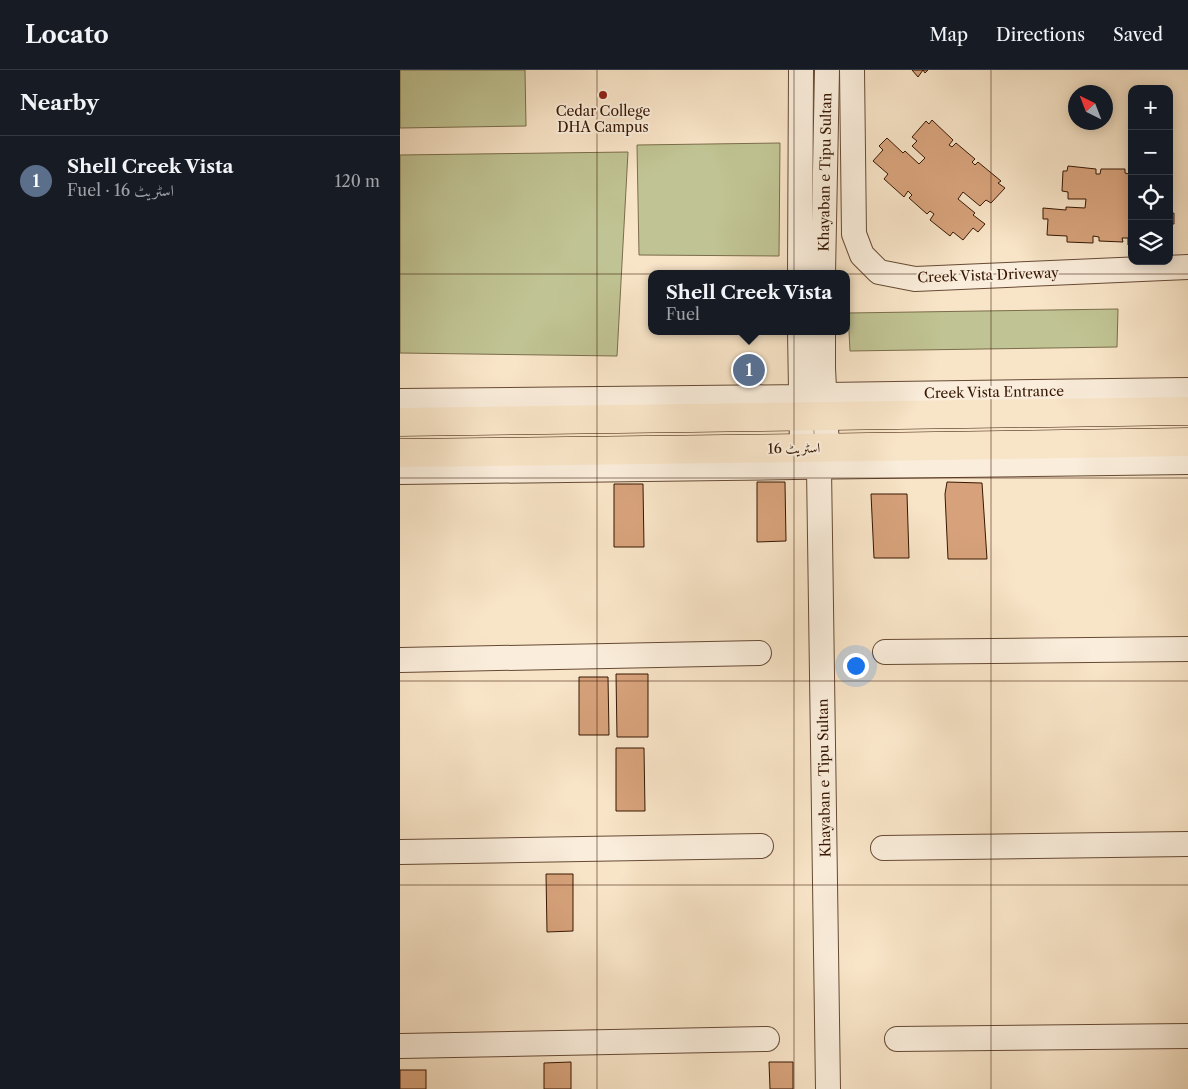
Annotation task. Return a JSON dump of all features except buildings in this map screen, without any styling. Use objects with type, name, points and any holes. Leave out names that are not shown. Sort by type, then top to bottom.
[{"type":"main road","points":[[400,422],[813,407],[1188,412]]},
{"type":"main road","name":"اسٹریٹ 16","points":[[400,453],[816,454],[1188,442]]},
{"type":"street","name":"Khayaban e Tipu Sultan","points":[[800,70],[800,270]]},
{"type":"street","name":"Khayaban e Tipu Sultan","points":[[823,270],[826,70]]},
{"type":"street","name":"Creek Vista Driveway","points":[[852,70],[854,234],[862,255],[879,272],[915,279],[1188,267]]},
{"type":"street","name":"Khayaban e Tipu Sultan","points":[[801,335],[812,368],[816,454],[828,1089]]},
{"type":"street","name":"Khayaban e Tipu Sultan","points":[[812,368],[821,335]]},
{"type":"street","name":"Creek Vista Entrance","points":[[400,401],[813,407],[1188,390]]},
{"type":"street","points":[[400,472],[557,469],[816,454],[1188,462]]},
{"type":"street","points":[[885,652],[1188,649]]},
{"type":"street","points":[[400,660],[759,653]]},
{"type":"street","points":[[883,848],[1188,844]]},
{"type":"street","points":[[400,852],[761,846]]},
{"type":"street","points":[[897,1039],[1188,1036]]},
{"type":"street","points":[[400,1046],[767,1039]]},
{"type":"green space","points":[[400,70],[525,70],[526,126],[400,128]]},
{"type":"green space","points":[[780,143],[779,256],[639,255],[637,145]]},
{"type":"green space","points":[[628,152],[617,356],[400,353],[400,155]]},
{"type":"green space","points":[[1118,309],[1117,347],[850,351],[850,313]]},
{"type":"place","name":"Cedar College DHA Campus","points":[[603,95]]},
{"type":"place","name":"Shell Creek Vista","points":[[749,370]]}]
